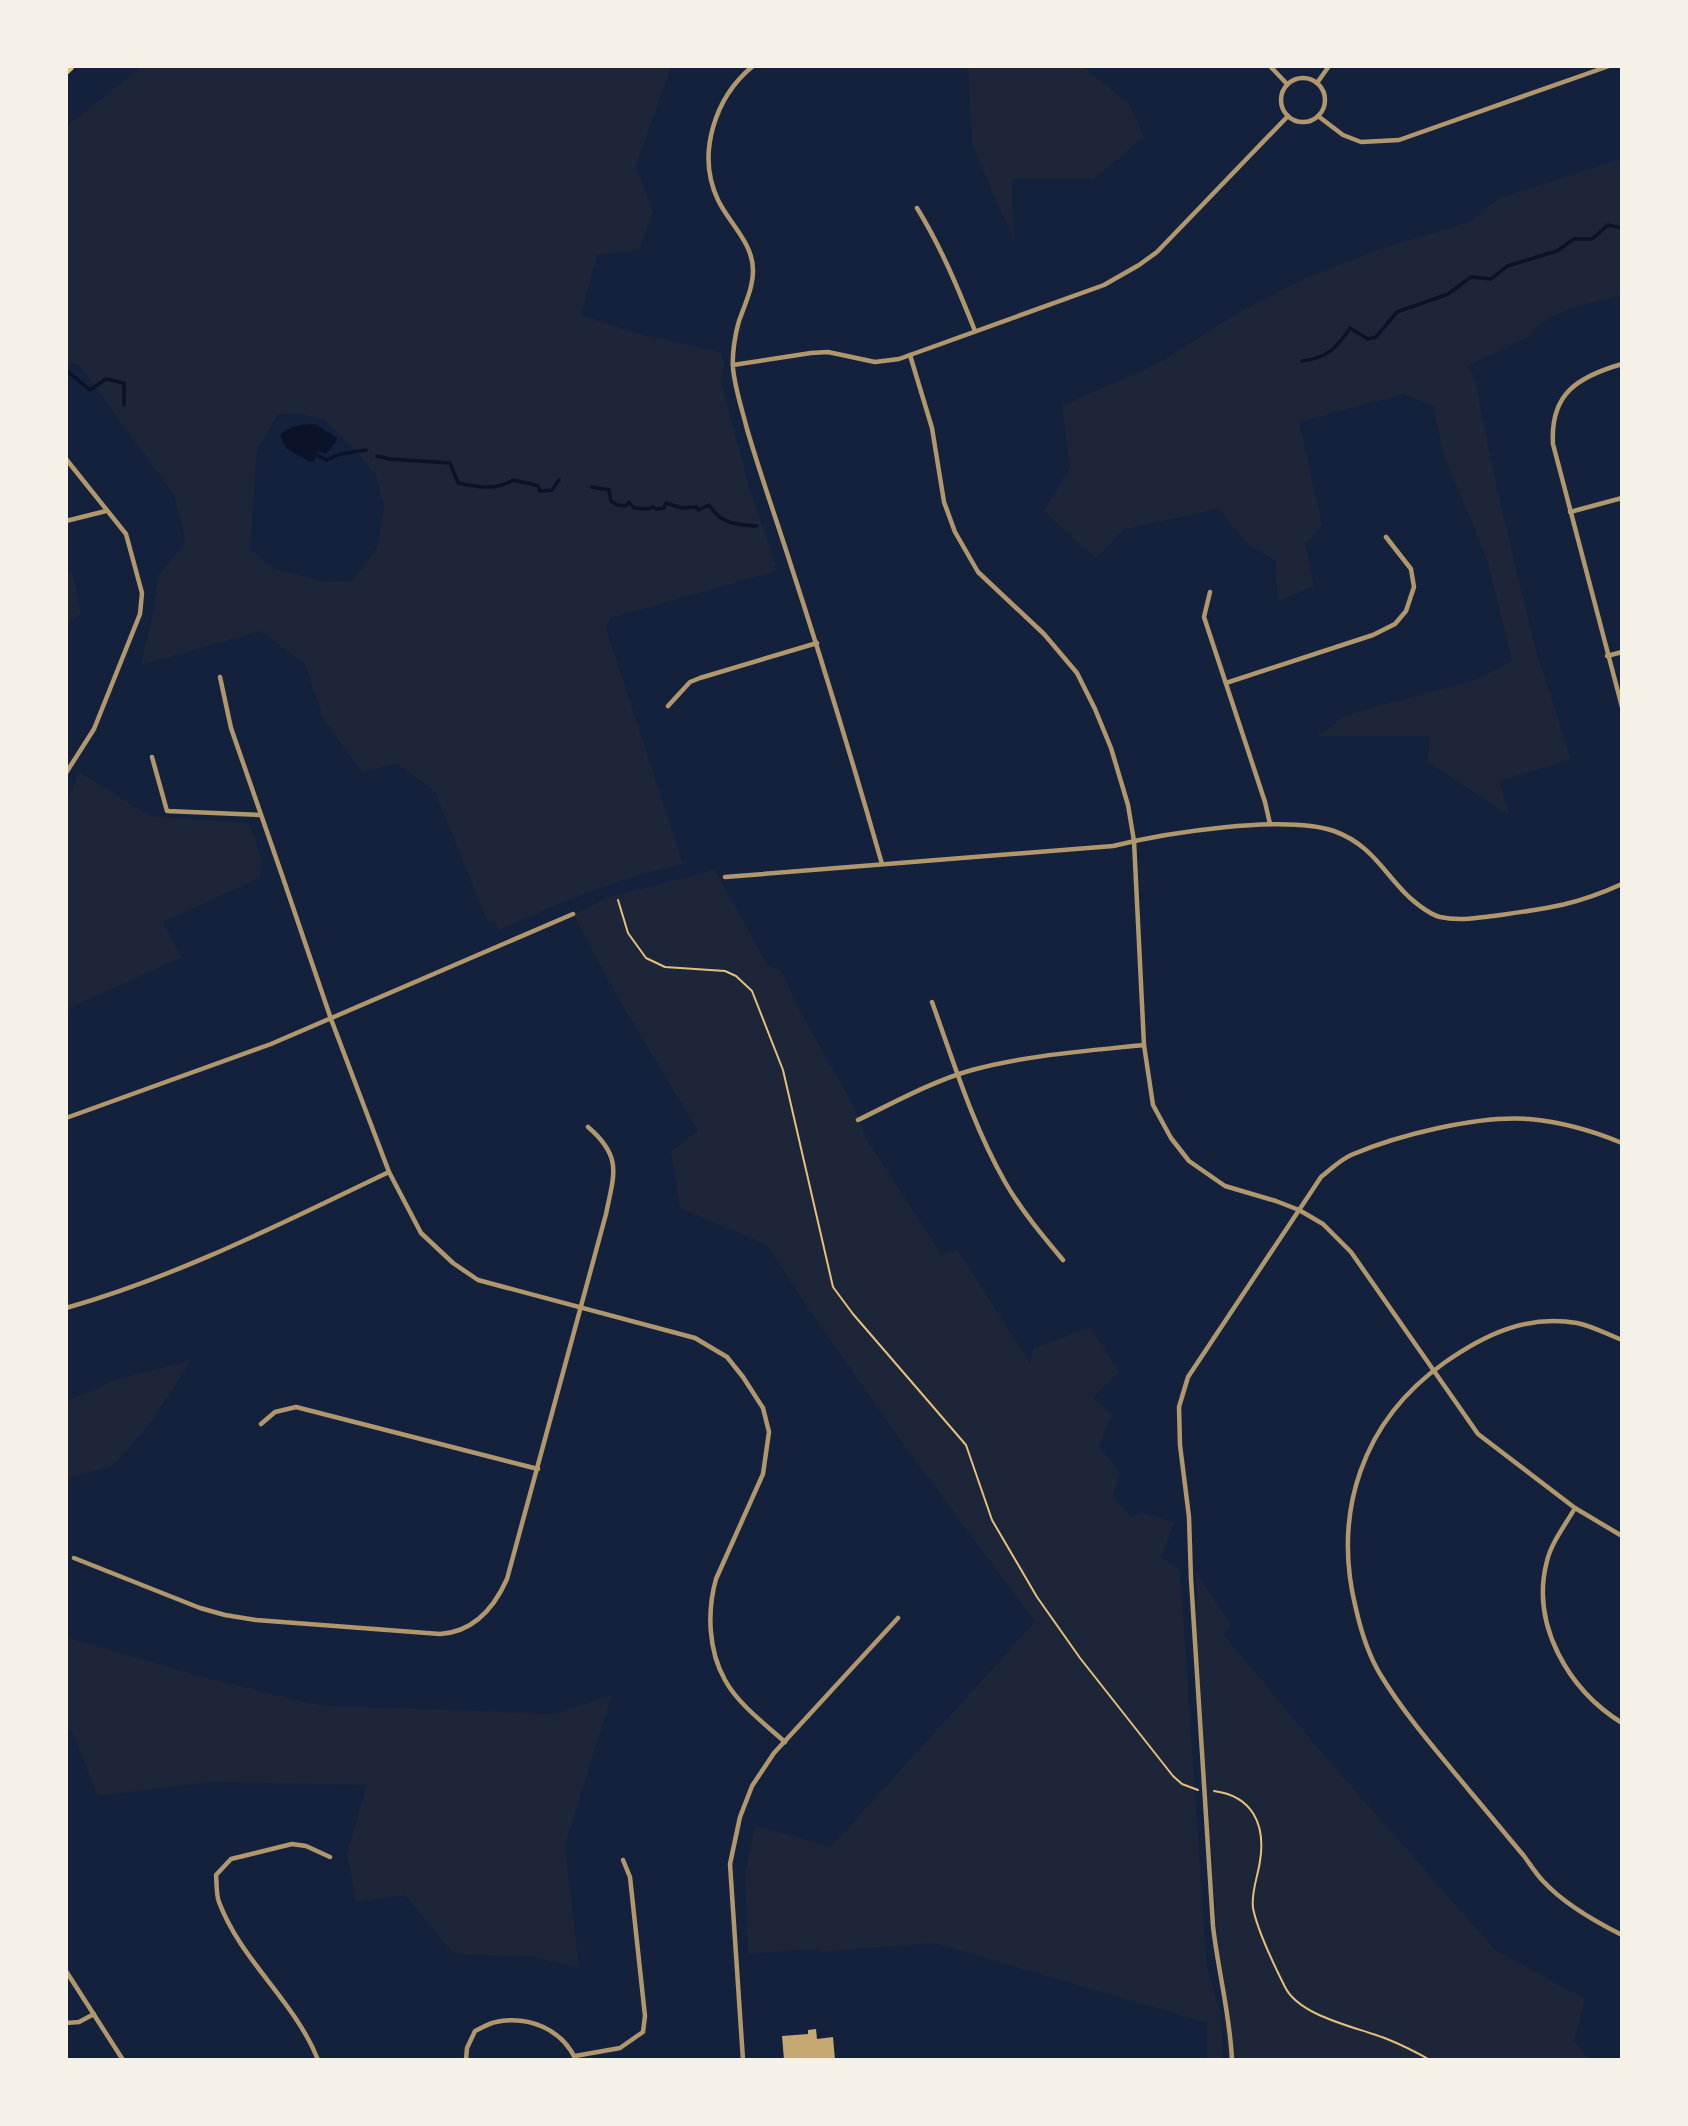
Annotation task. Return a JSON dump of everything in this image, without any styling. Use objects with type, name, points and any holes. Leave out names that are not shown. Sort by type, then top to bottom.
[{"type":"street","points":[[753,66],[726,97],[712,130],[709,152],[709,171],[718,199],[749,249],[753,269],[751,289],[738,324],[733,365],[736,388],[817,643],[883,864]]},
{"type":"street","points":[[1270,66],[1287,84]]},
{"type":"street","points":[[1317,83],[1329,66]]},
{"type":"street","points":[[1318,116],[1342,135],[1361,142],[1399,140],[1609,66]]},
{"type":"street","points":[[1305,78],[1317,83],[1325,95],[1323,110],[1318,116],[1313,120],[1300,122],[1288,116],[1281,104],[1283,90],[1287,84],[1305,78]]},
{"type":"street","points":[[733,365],[828,352],[875,362],[899,359],[1104,285],[1157,252],[1288,116]]},
{"type":"street","points":[[917,208],[950,270],[975,331]]},
{"type":"street","points":[[910,355],[932,428],[944,502],[955,532],[978,572],[1044,634],[1077,673],[1111,748],[1128,805],[1134,841],[1144,1045],[1153,1105],[1171,1138],[1189,1160],[1225,1186],[1299,1210],[1323,1224],[1351,1252],[1478,1434],[1575,1508],[1622,1536]]},
{"type":"street","points":[[1622,364],[1594,372],[1572,387],[1556,409],[1552,425],[1553,444],[1622,707]]},
{"type":"street","points":[[66,459],[126,534],[142,593],[140,614],[94,729],[66,772]]},
{"type":"street","points":[[1570,512],[1622,498]]},
{"type":"street","points":[[66,521],[107,510]]},
{"type":"street","points":[[1226,683],[1373,635],[1395,624],[1406,611],[1414,587],[1411,569],[1386,537]]},
{"type":"street","points":[[1210,592],[1204,617],[1270,824]]},
{"type":"street","points":[[668,706],[690,682],[817,643]]},
{"type":"street","points":[[1607,656],[1622,652]]},
{"type":"street","points":[[220,677],[231,728],[331,1019],[389,1172],[421,1233],[478,1280],[695,1338],[727,1357],[762,1408],[769,1432],[763,1474],[716,1579],[710,1615],[714,1650],[725,1681],[751,1711],[785,1742]]},
{"type":"street","points":[[152,757],[167,811],[261,815]]},
{"type":"street","points":[[725,877],[1113,846],[1162,835],[1270,824],[1318,827],[1353,840],[1377,859],[1408,896],[1439,917],[1462,919],[1557,908],[1583,901],[1622,884]]},
{"type":"street","points":[[66,1118],[271,1044],[573,914]]},
{"type":"street","points":[[932,1002],[980,1132],[1005,1182],[1032,1222],[1063,1260]]},
{"type":"street","points":[[858,1120],[958,1075],[1036,1056],[1144,1045]]},
{"type":"street","points":[[1232,2060],[1228,2006],[1217,1960],[1213,1926],[1189,1517],[1180,1446],[1179,1407],[1188,1377],[1321,1177],[1349,1156],[1418,1133],[1493,1119],[1527,1119],[1590,1130],[1622,1143]]},
{"type":"street","points":[[74,1558],[200,1608],[225,1615],[256,1620],[451,1633],[470,1627],[497,1602],[508,1579],[614,1174],[610,1150],[588,1127]]},
{"type":"street","points":[[66,1308],[149,1280],[221,1251],[389,1172]]},
{"type":"street","points":[[1622,1340],[1578,1324],[1546,1321],[1516,1325],[1473,1342],[1435,1370],[1392,1411],[1372,1443],[1358,1475],[1350,1511],[1347,1543],[1351,1588],[1360,1626],[1379,1673],[1417,1726],[1543,1882],[1576,1908],[1622,1935]]},
{"type":"street","points":[[261,1424],[275,1412],[296,1407],[538,1469]]},
{"type":"street","points":[[1575,1508],[1548,1557],[1544,1577],[1544,1614],[1555,1649],[1570,1674],[1602,1711],[1622,1723]]},
{"type":"street","points":[[743,2060],[730,1864],[740,1817],[752,1786],[774,1753],[898,1618]]},
{"type":"street","points":[[318,2060],[309,2037],[295,2015],[236,1934],[218,1900],[216,1875],[231,1859],[292,1844],[306,1846],[330,1857]]},
{"type":"street","points":[[466,2060],[467,2048],[475,2031],[495,2022],[527,2021],[552,2030],[571,2049],[575,2058],[620,2048],[643,2032],[645,2016],[631,1877],[623,1860]]},
{"type":"street","points":[[66,1971],[122,2060]]},
{"type":"street","points":[[66,2023],[79,2022],[94,2014]]},
{"type":"path","points":[[618,900],[628,933],[646,958],[664,967],[725,971],[736,976],[752,991],[789,1090],[833,1287],[852,1314],[966,1445],[992,1520],[1037,1597],[1080,1658],[1173,1776],[1189,1787],[1200,1790]]},
{"type":"path","points":[[1208,1790],[1240,1798],[1258,1824],[1262,1847],[1253,1907],[1290,1996],[1306,2009],[1388,2040],[1430,2060]]},
{"type":"shaded area","points":[[141,67],[671,67],[636,166],[653,212],[639,250],[597,255],[581,315],[635,333],[721,352],[724,364],[721,382],[750,490],[776,565],[775,571],[610,618],[606,628],[683,864],[612,884],[498,930],[495,921],[488,923],[435,792],[398,764],[362,772],[324,720],[305,664],[260,631],[141,665],[158,576],[186,542],[174,495],[80,366],[67,361],[66,127]],"holes":[[[299,413],[323,419],[353,448],[376,476],[384,506],[377,548],[352,581],[326,582],[272,568],[250,548],[257,450],[278,415]]]},
{"type":"shaded area","points":[[968,67],[1086,67],[1129,103],[1144,137],[1094,179],[1012,179],[1014,241],[972,144]]},
{"type":"shaded area","points":[[1621,159],[1621,295],[1558,314],[1537,327],[1530,336],[1466,367],[1474,376],[1496,485],[1535,647],[1571,759],[1499,781],[1510,816],[1428,762],[1430,736],[1317,736],[1344,716],[1484,677],[1512,660],[1487,559],[1444,456],[1433,406],[1403,394],[1299,422],[1322,525],[1305,544],[1314,586],[1278,601],[1275,560],[1249,545],[1218,509],[1125,529],[1095,558],[1044,511],[1070,467],[1062,406],[1161,362],[1234,315],[1301,280],[1377,250],[1469,222],[1500,198]]},
{"type":"shaded area","points":[[315,424],[336,437],[337,441],[326,454],[311,449],[316,457],[310,462],[286,448],[280,436],[291,428]]},
{"type":"shaded area","points":[[72,571],[81,614],[67,624],[67,573]]},
{"type":"shaded area","points":[[79,772],[150,816],[249,823],[262,859],[260,878],[163,922],[181,958],[67,1009],[67,803]]},
{"type":"shaded area","points":[[715,870],[768,966],[781,970],[799,1009],[854,1107],[867,1140],[942,1255],[957,1249],[1030,1363],[1034,1348],[1091,1327],[1119,1373],[1093,1397],[1112,1414],[1099,1447],[1120,1473],[1113,1495],[1131,1517],[1142,1513],[1175,1522],[1161,1557],[1180,1570],[1207,1968],[1221,2014],[1223,2059],[1207,2059],[1207,2023],[934,1943],[820,1952],[819,1949],[748,1954],[745,1874],[755,1825],[831,1847],[1035,1622],[901,1441],[767,1245],[680,1208],[671,1152],[698,1131],[614,991],[574,915],[608,897]]},
{"type":"shaded area","points":[[191,1360],[151,1423],[112,1466],[67,1479],[67,1401],[114,1380]]},
{"type":"shaded area","points":[[1196,1572],[1231,1625],[1224,1635],[1323,1754],[1495,1950],[1585,1999],[1574,2041],[1590,2059],[1227,2059],[1192,1597],[1198,1603]]},
{"type":"shaded area","points":[[66,1637],[192,1674],[317,1705],[556,1714],[612,1695],[565,1845],[579,1968],[534,1957],[454,1954],[405,1895],[356,1902],[347,1853],[367,1785],[210,1782],[98,1796],[72,1732],[67,1726]]},
{"type":"building","points":[[816,2029],[817,2039],[833,2037],[835,2060],[784,2060],[782,2036],[808,2034],[808,2030]]},
{"type":"waterway","points":[[1302,361],[1330,351],[1350,328],[1368,339],[1376,337],[1397,312],[1448,294],[1471,277],[1491,279],[1507,266],[1557,251],[1574,239],[1592,239],[1608,225],[1622,228]]},
{"type":"waterway","points":[[66,370],[90,390],[106,379],[124,383],[124,405]]},
{"type":"waterway","points":[[310,448],[327,460],[340,454],[366,450]]},
{"type":"waterway","points":[[377,456],[450,463],[458,483],[479,487],[500,486],[513,480],[538,486],[540,491],[552,490],[559,480]]},
{"type":"waterway","points":[[592,487],[609,490],[611,501],[617,505],[626,506],[629,502],[634,508],[657,509],[664,508],[666,503],[682,508],[696,507],[698,510],[709,505],[724,520],[757,526]]}]
